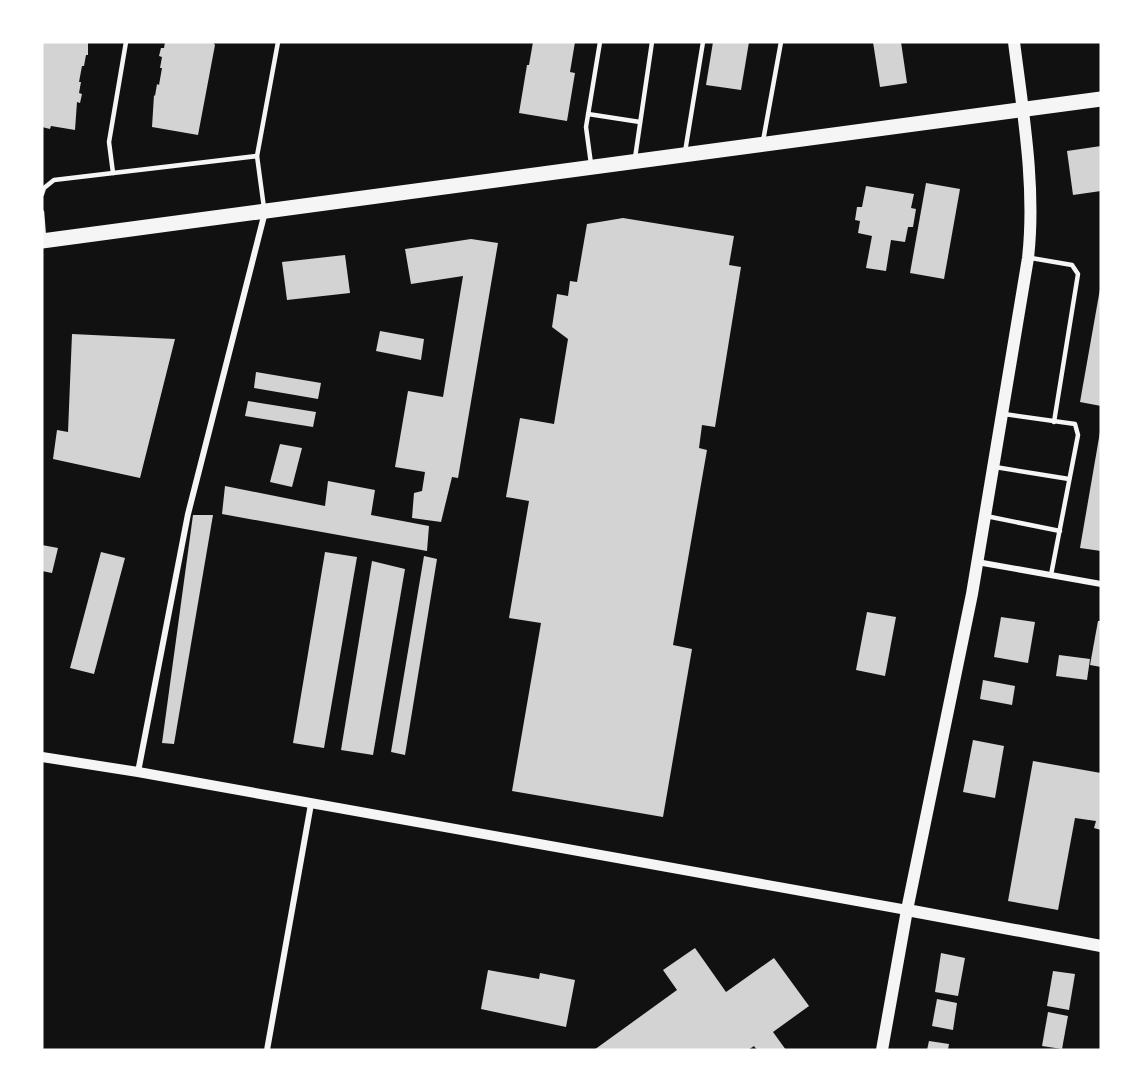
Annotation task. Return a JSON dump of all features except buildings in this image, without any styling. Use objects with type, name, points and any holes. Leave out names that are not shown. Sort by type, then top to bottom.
[{"type":"main road","points":[[882,1050],[907,910],[977,562],[1028,258],[1030,201],[1014,42]]},
{"type":"main road","points":[[43,241],[1101,99]]},
{"type":"main road","points":[[907,910],[1101,946]]},
{"type":"street","points":[[138,772],[184,533],[265,212]]},
{"type":"street","points":[[977,562],[1101,584]]},
{"type":"street","points":[[42,758],[138,772],[907,910]]},
{"type":"street","points":[[267,1050],[311,804]]},
{"type":"lane","points":[[113,173],[108,142],[126,42]]},
{"type":"lane","points":[[265,212],[257,156],[278,42]]},
{"type":"lane","points":[[591,167],[586,127],[600,42]]},
{"type":"lane","points":[[635,161],[652,42]]},
{"type":"lane","points":[[684,154],[703,42]]},
{"type":"lane","points":[[763,144],[781,42]]},
{"type":"lane","points":[[588,114],[640,122]]},
{"type":"lane","points":[[42,194],[44,188],[54,180],[257,156]]},
{"type":"lane","points":[[42,212],[43,241]]},
{"type":"lane","points":[[1028,258],[1072,265],[1078,274],[1054,422]]},
{"type":"lane","points":[[1002,414],[1074,424],[1078,435],[1051,575]]},
{"type":"lane","points":[[993,467],[1069,479]]},
{"type":"lane","points":[[985,516],[1060,531]]}]
